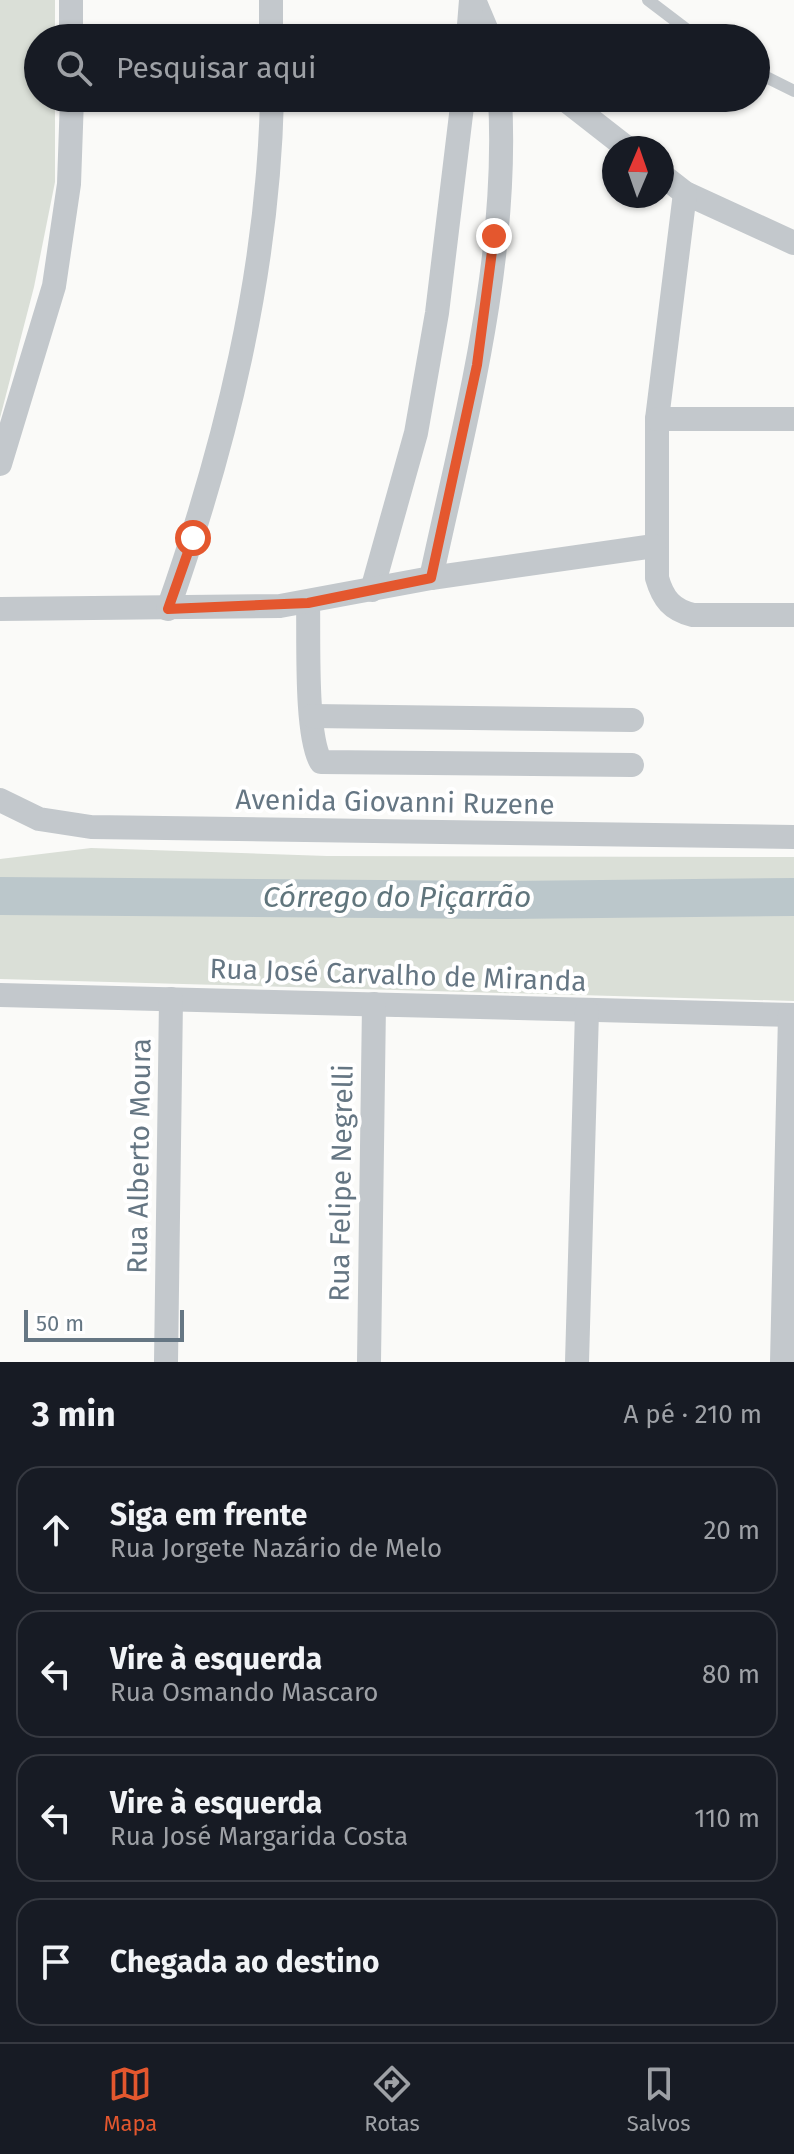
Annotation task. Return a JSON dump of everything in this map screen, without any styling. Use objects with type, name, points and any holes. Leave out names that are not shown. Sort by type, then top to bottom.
[{"type":"street","points":[[71,0],[71,24]]},
{"type":"street","points":[[271,0],[271,24]]},
{"type":"street","points":[[469,24],[472,0]]},
{"type":"street","points":[[472,0],[483,24]]},
{"type":"street","points":[[0,464],[54,286],[69,184],[72,112]]},
{"type":"street","points":[[168,609],[193,538],[243,355],[270,168],[272,112]]},
{"type":"street","points":[[372,590],[419,418],[437,313],[461,112]]},
{"type":"street","points":[[431,578],[486,304],[502,137],[501,112]]},
{"type":"street","points":[[581,112],[612,136]]},
{"type":"street","points":[[674,184],[685,193],[794,243]]},
{"type":"street","points":[[685,193],[657,419],[654,546],[661,592],[679,612],[693,615],[794,615]]},
{"type":"street","points":[[657,419],[794,419]]},
{"type":"street","points":[[0,609],[168,609],[308,603],[431,578],[654,546]]},
{"type":"street","points":[[308,603],[312,716],[316,754],[321,762],[632,765]]},
{"type":"street","points":[[312,716],[632,720]]},
{"type":"street","name":"Avenida Giovanni Ruzene","points":[[0,800],[39,819],[91,827],[794,837]]},
{"type":"street","name":"Rua José Carvalho de Miranda","points":[[0,995],[792,1015]]},
{"type":"street","name":"Rua Alberto Moura","points":[[166,1362],[171,999]]},
{"type":"street","name":"Rua Felipe Negrelli","points":[[369,1362],[374,1004]]},
{"type":"street","points":[[577,1362],[587,1011]]},
{"type":"street","points":[[782,1362],[792,1015]]},
{"type":"lane","points":[[648,0],[680,24]]},
{"type":"lane","points":[[770,79],[794,91]]},
{"type":"shaded area","points":[[0,0],[55,0],[55,24],[24,24],[24,112],[55,112],[55,182],[34,287],[0,418]]},
{"type":"shaded area","points":[[91,848],[327,856],[794,857],[794,1001],[0,979],[0,859]]},
{"type":"waterway","name":"Córrego do Piçarrão","points":[[0,896],[502,900],[794,897]]},
{"type":"route","points":[[193,538],[168,609],[308,603],[431,578],[477,365],[494,236]]}]
